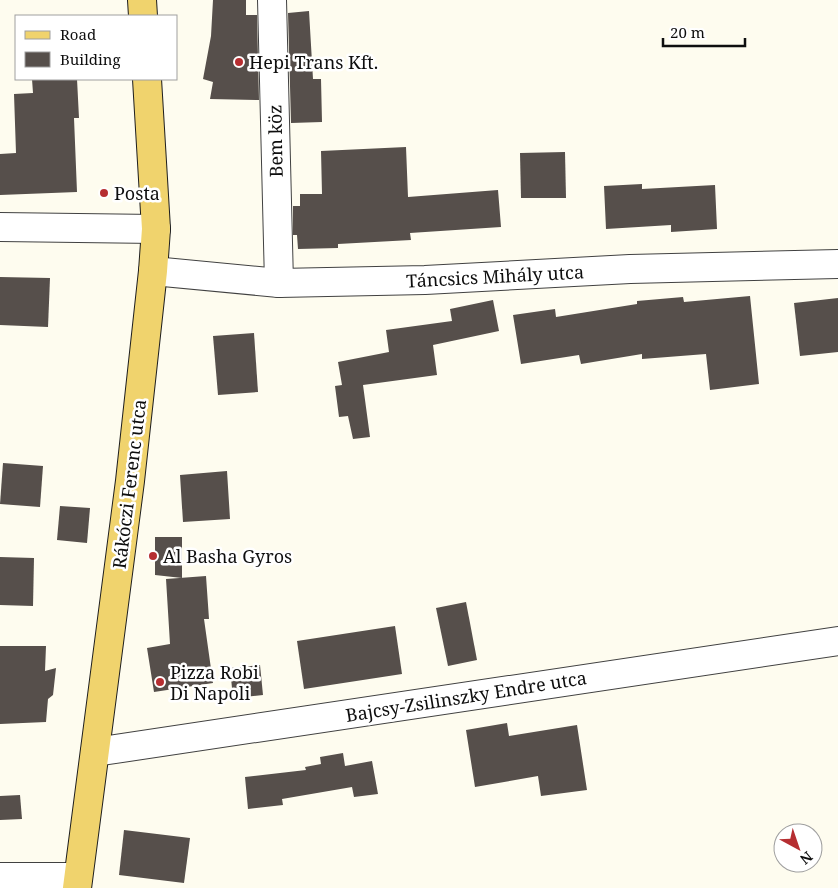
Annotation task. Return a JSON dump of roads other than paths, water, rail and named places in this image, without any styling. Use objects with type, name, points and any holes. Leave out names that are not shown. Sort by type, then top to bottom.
[{"type":"main road","points":[[142,0],[143,15]]},
{"type":"main road","name":"Rákóczi Ferenc utca","points":[[78,883],[130,481],[153,271],[156,229],[147,80]]},
{"type":"street","name":"Bem köz","points":[[272,0],[279,283]]},
{"type":"street","points":[[0,228],[156,229]]},
{"type":"street","name":"Táncsics Mihály utca","points":[[153,271],[279,283],[425,280],[630,269],[838,264]]},
{"type":"street","name":"Bajcsy-Zsilinszky Endre utca","points":[[94,752],[838,641]]},
{"type":"street","points":[[0,877],[78,883]]},
{"type":"place","name":"Hepi Trans Kft.","points":[[239,62]]},
{"type":"place","name":"Posta","points":[[104,193]]},
{"type":"place","name":"Al Basha Gyros","points":[[153,556]]},
{"type":"place","name":"Pizza Robi Di Napoli","points":[[160,682]]}]
